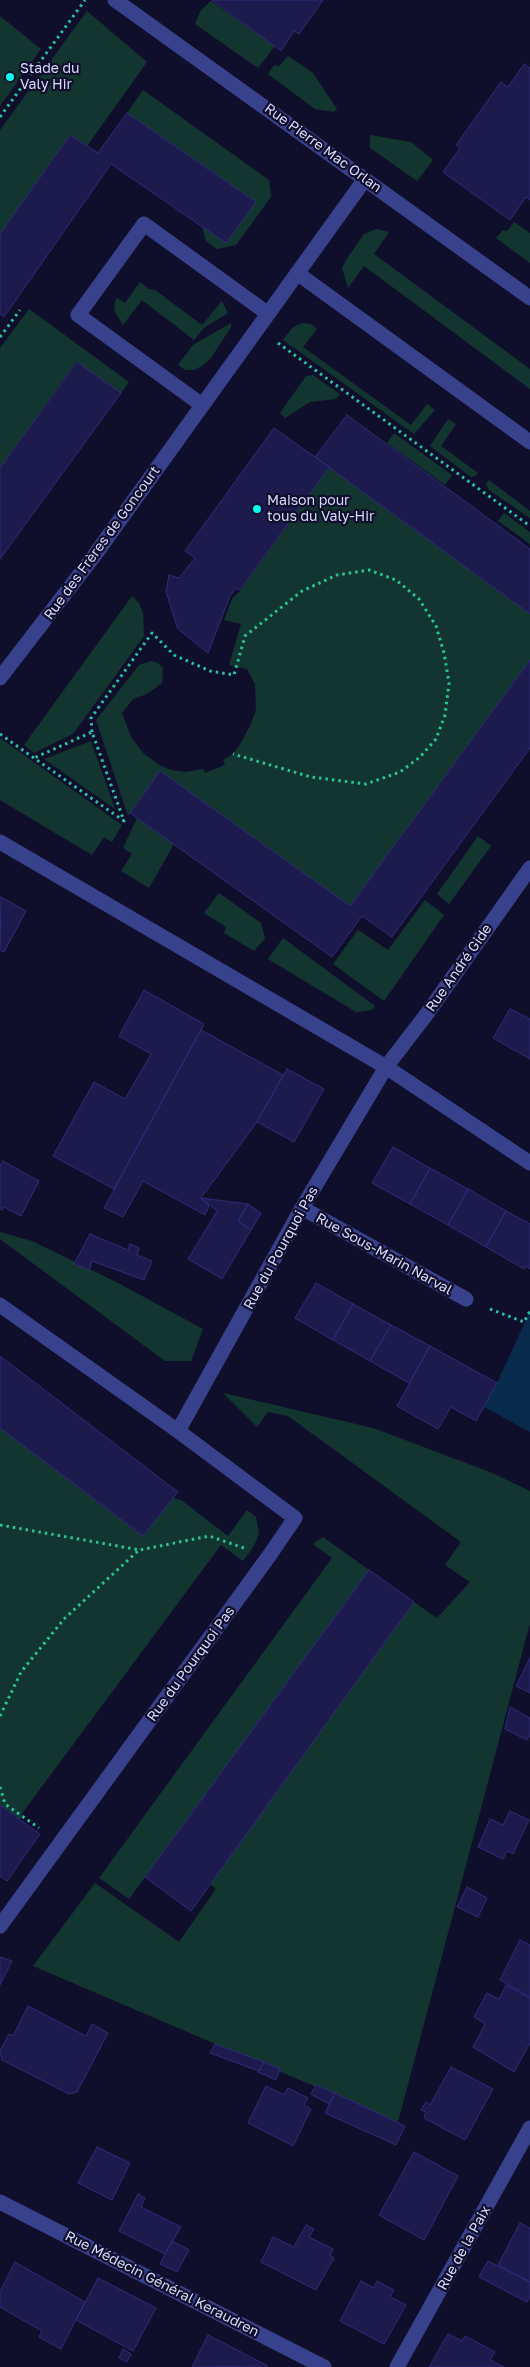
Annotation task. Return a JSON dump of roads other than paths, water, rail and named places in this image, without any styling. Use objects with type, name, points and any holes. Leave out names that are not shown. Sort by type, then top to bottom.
[{"type":"street","name":"Rue Pierre Mac Orlan","points":[[115,0],[530,298]]},
{"type":"street","name":"Rue des Frères de Goncourt","points":[[0,678],[94,556],[267,313],[366,179]]},
{"type":"street","points":[[202,405],[78,315],[144,224],[267,313]]},
{"type":"street","points":[[297,273],[530,442]]},
{"type":"street","points":[[0,842],[386,1067],[530,1163]]},
{"type":"street","name":"Rue André Gide","points":[[386,1067],[426,1016],[530,868]]},
{"type":"street","name":"Rue du Pourquoi Pas","points":[[178,1431],[302,1208],[386,1067]]},
{"type":"street","name":"Rue Sous-Marin Narval","points":[[302,1208],[466,1299]]},
{"type":"street","name":"Rue du Pourquoi Pas","points":[[0,1305],[178,1431],[295,1518],[0,1926]]},
{"type":"street","name":"Rue de la Paix","points":[[397,2367],[530,2128]]},
{"type":"street","name":"Rue Médecin Général Keraudren","points":[[0,2202],[324,2367]]},
{"type":"water","points":[[530,1311],[530,1432],[484,1407]]},
{"type":"place","name":"Stade du Valy Hir","points":[[10,77]]},
{"type":"place","name":"Maison pour tous du Valy-Hir","points":[[257,509]]}]
